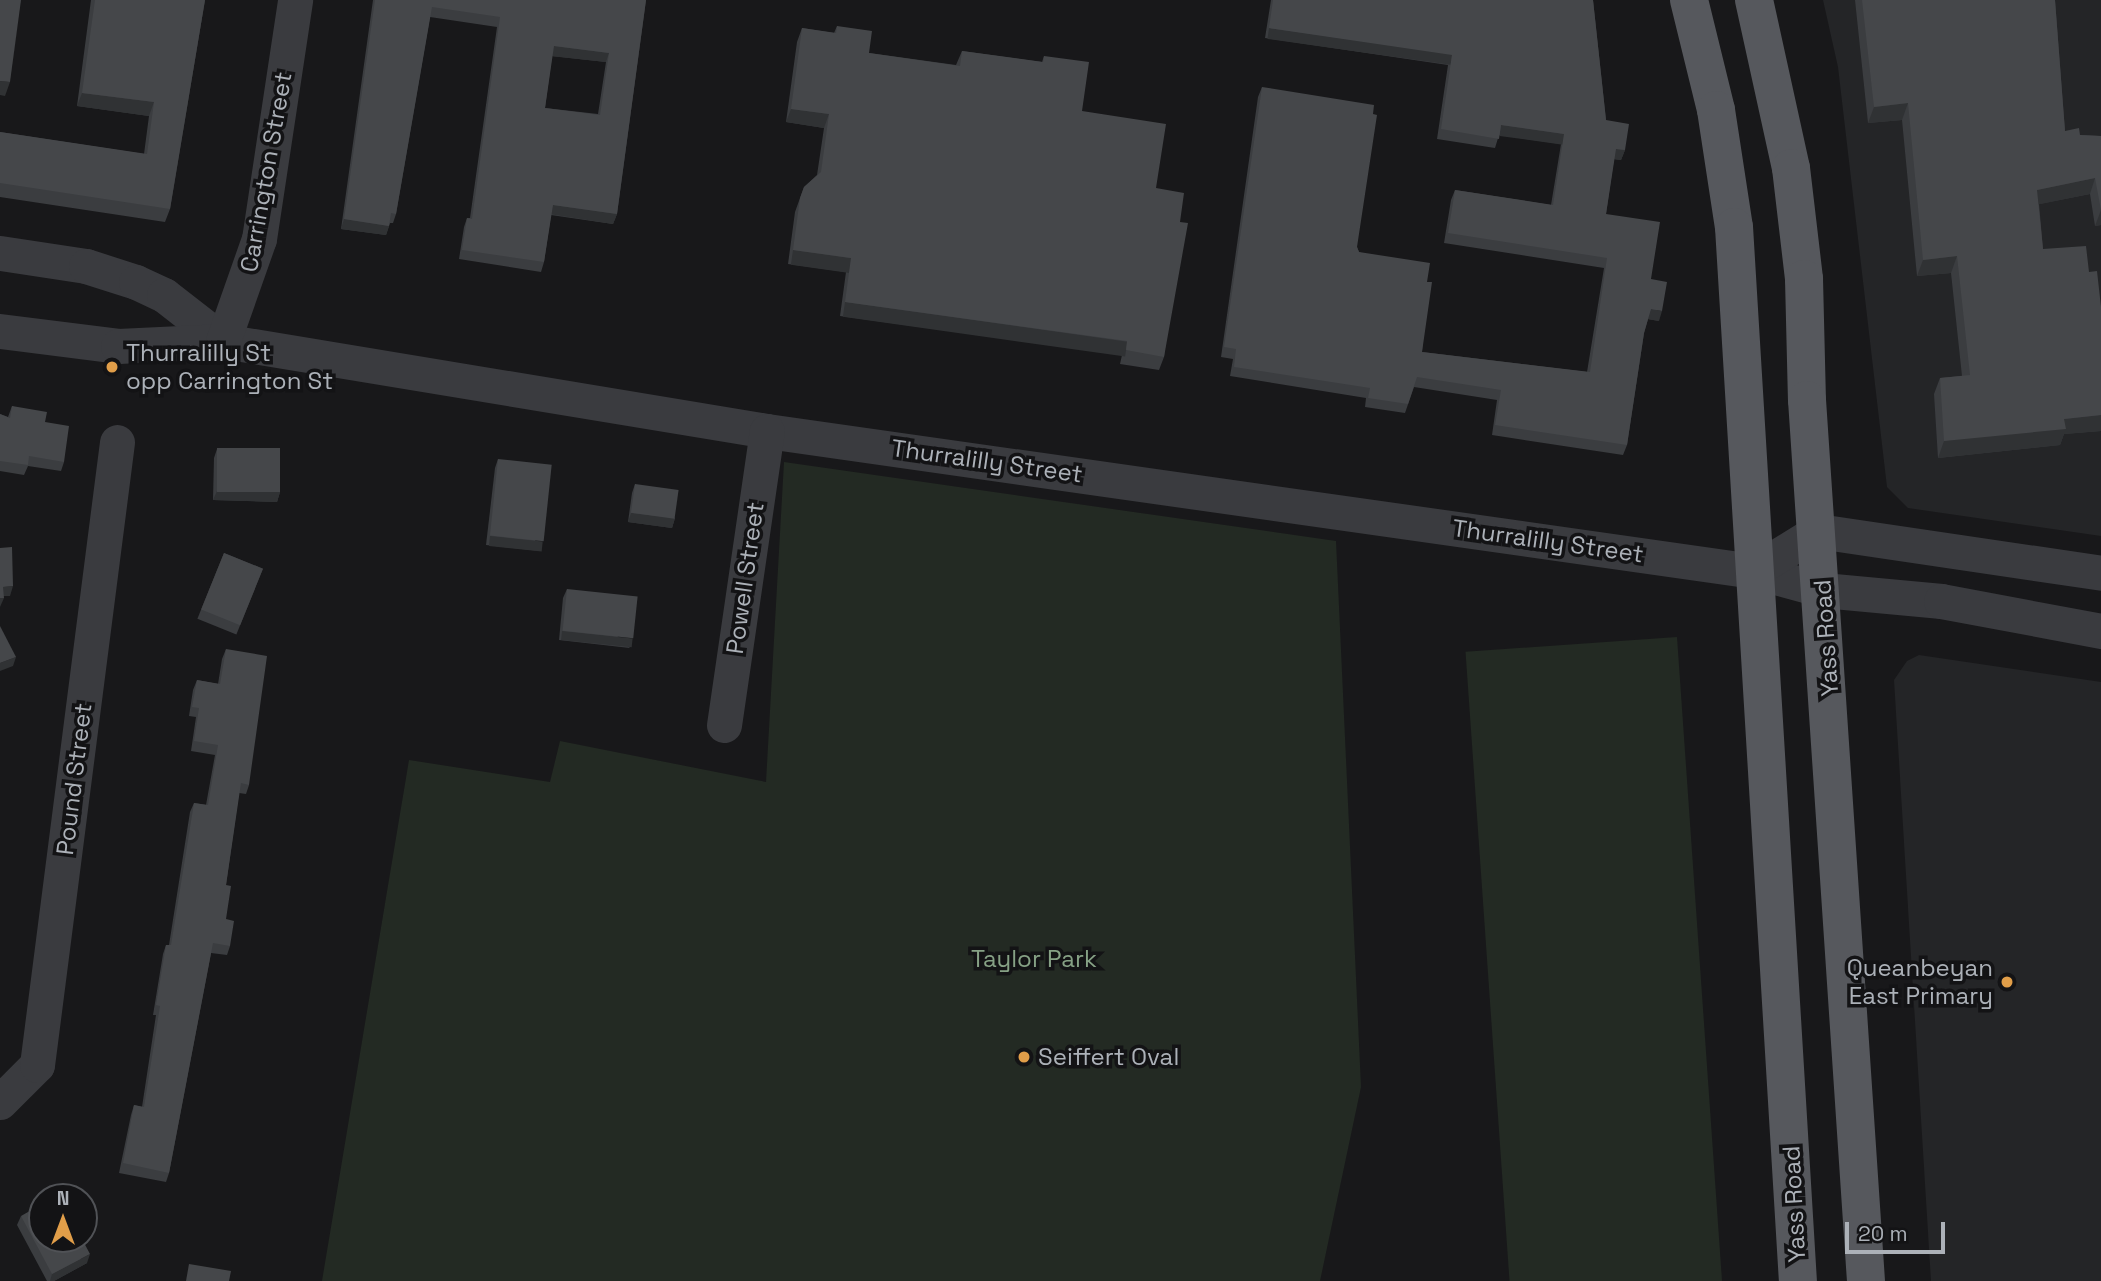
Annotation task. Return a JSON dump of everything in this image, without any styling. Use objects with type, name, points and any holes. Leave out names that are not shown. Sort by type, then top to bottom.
[{"type":"main road","name":"Yass Road","points":[[1689,0],[1716,110],[1734,227],[1798,1281]]},
{"type":"main road","name":"Yass Road","points":[[1754,0],[1791,168],[1799,225],[1866,1281]]},
{"type":"street","name":"Carrington Street","points":[[223,341],[259,239],[296,0]]},
{"type":"street","name":"Thurralilly Street","points":[[0,253],[86,266],[136,282],[164,295],[223,341]]},
{"type":"street","name":"Thurralilly Street","points":[[0,331],[118,346],[223,341],[767,430],[1753,571],[1823,590],[1941,601],[2101,631]]},
{"type":"street","name":"Powell Street","points":[[724,725],[767,430]]},
{"type":"street","name":"Pound Street","points":[[0,1102],[37,1065],[117,442]]},
{"type":"street","points":[[1753,571],[1818,531],[2101,573]]},
{"type":"shaded area","points":[[1823,0],[2101,0],[2101,536],[1908,508],[1887,487],[1838,67]]},
{"type":"shaded area","name":"Queanbeyan East Primary","points":[[1919,655],[2101,682],[2101,1281],[1931,1281],[1894,680],[1907,661]]},
{"type":"green space","name":"Taylor Park","points":[[784,462],[1336,541],[1361,1087],[1320,1281],[322,1281],[409,760],[550,782],[560,741],[766,782]]},
{"type":"green space","points":[[1677,637],[1722,1281],[1510,1281],[1466,652]]},
{"type":"building","points":[[0,0],[21,0],[10,82],[0,81]]},
{"type":"building","points":[[95,0],[205,0],[170,209],[0,183],[0,132],[147,154],[154,102],[82,93]]},
{"type":"building","points":[[375,0],[646,0],[617,214],[553,205],[544,262],[462,250],[467,218],[472,219],[500,17],[432,7],[396,214],[391,213],[389,226],[344,219]],"holes":[[[554,46],[609,53],[600,115],[545,108]]]},
{"type":"building","points":[[1273,0],[1593,0],[1606,120],[1629,124],[1625,150],[1616,149],[1606,214],[1660,222],[1651,279],[1667,282],[1662,311],[1651,309],[1644,333],[1627,445],[1495,425],[1501,390],[1417,377],[1408,404],[1368,398],[1370,388],[1234,367],[1236,349],[1224,347],[1262,87],[1374,105],[1373,114],[1377,115],[1357,247],[1359,252],[1430,263],[1427,282],[1432,282],[1422,352],[1590,372],[1607,258],[1448,233],[1455,190],[1553,205],[1564,134],[1501,125],[1499,139],[1441,129],[1452,55],[1269,28]]},
{"type":"building","points":[[1862,0],[2055,0],[2065,131],[2079,128],[2080,135],[2101,136],[2101,210],[2095,178],[2037,190],[2043,249],[2086,246],[2089,272],[2097,271],[2101,307],[2101,415],[2064,419],[2066,429],[1944,441],[1940,378],[1970,375],[1957,256],[1923,260],[1908,103],[1874,107]]},
{"type":"building","points":[[837,26],[872,31],[869,53],[960,66],[962,51],[1043,62],[1044,56],[1089,62],[1082,111],[1166,124],[1156,188],[1184,193],[1180,222],[1188,223],[1164,357],[1126,350],[1127,341],[845,302],[851,258],[793,250],[800,198],[804,187],[821,172],[829,114],[791,109],[802,28],[836,33]]},
{"type":"building","points":[[12,406],[47,412],[45,422],[69,426],[64,462],[29,456],[28,465],[0,461],[0,414],[10,418]]},
{"type":"building","points":[[217,448],[280,448],[280,492],[217,492]]},
{"type":"building","points":[[498,459],[552,465],[544,541],[490,536]]},
{"type":"building","points":[[635,484],[679,490],[675,519],[631,513]]},
{"type":"building","points":[[12,547],[13,586],[3,587],[4,598],[0,598],[0,548]]},
{"type":"building","points":[[224,553],[263,569],[240,625],[201,610]]},
{"type":"building","points":[[567,589],[638,596],[633,638],[563,631]]},
{"type":"building","points":[[0,626],[16,657],[0,663]]},
{"type":"building","points":[[226,649],[267,656],[249,785],[241,783],[226,885],[231,886],[226,919],[234,921],[230,946],[213,943],[169,1173],[123,1163],[134,1105],[144,1107],[160,1006],[156,1005],[166,945],[171,945],[194,803],[208,805],[218,745],[194,741],[199,708],[192,707],[197,680],[220,684]]},
{"type":"building","points":[[28,1212],[28,1229],[21,1216]]},
{"type":"building","points":[[41,1253],[89,1253],[90,1254],[52,1274]]},
{"type":"building","points":[[189,1264],[231,1271],[229,1281],[186,1281]]},
{"type":"place","name":"Thurralilly St opp Carrington St","points":[[112,367]]},
{"type":"place","name":"Queanbeyan East Primary","points":[[2007,982]]},
{"type":"place","name":"Seiffert Oval","points":[[1024,1057]]}]
